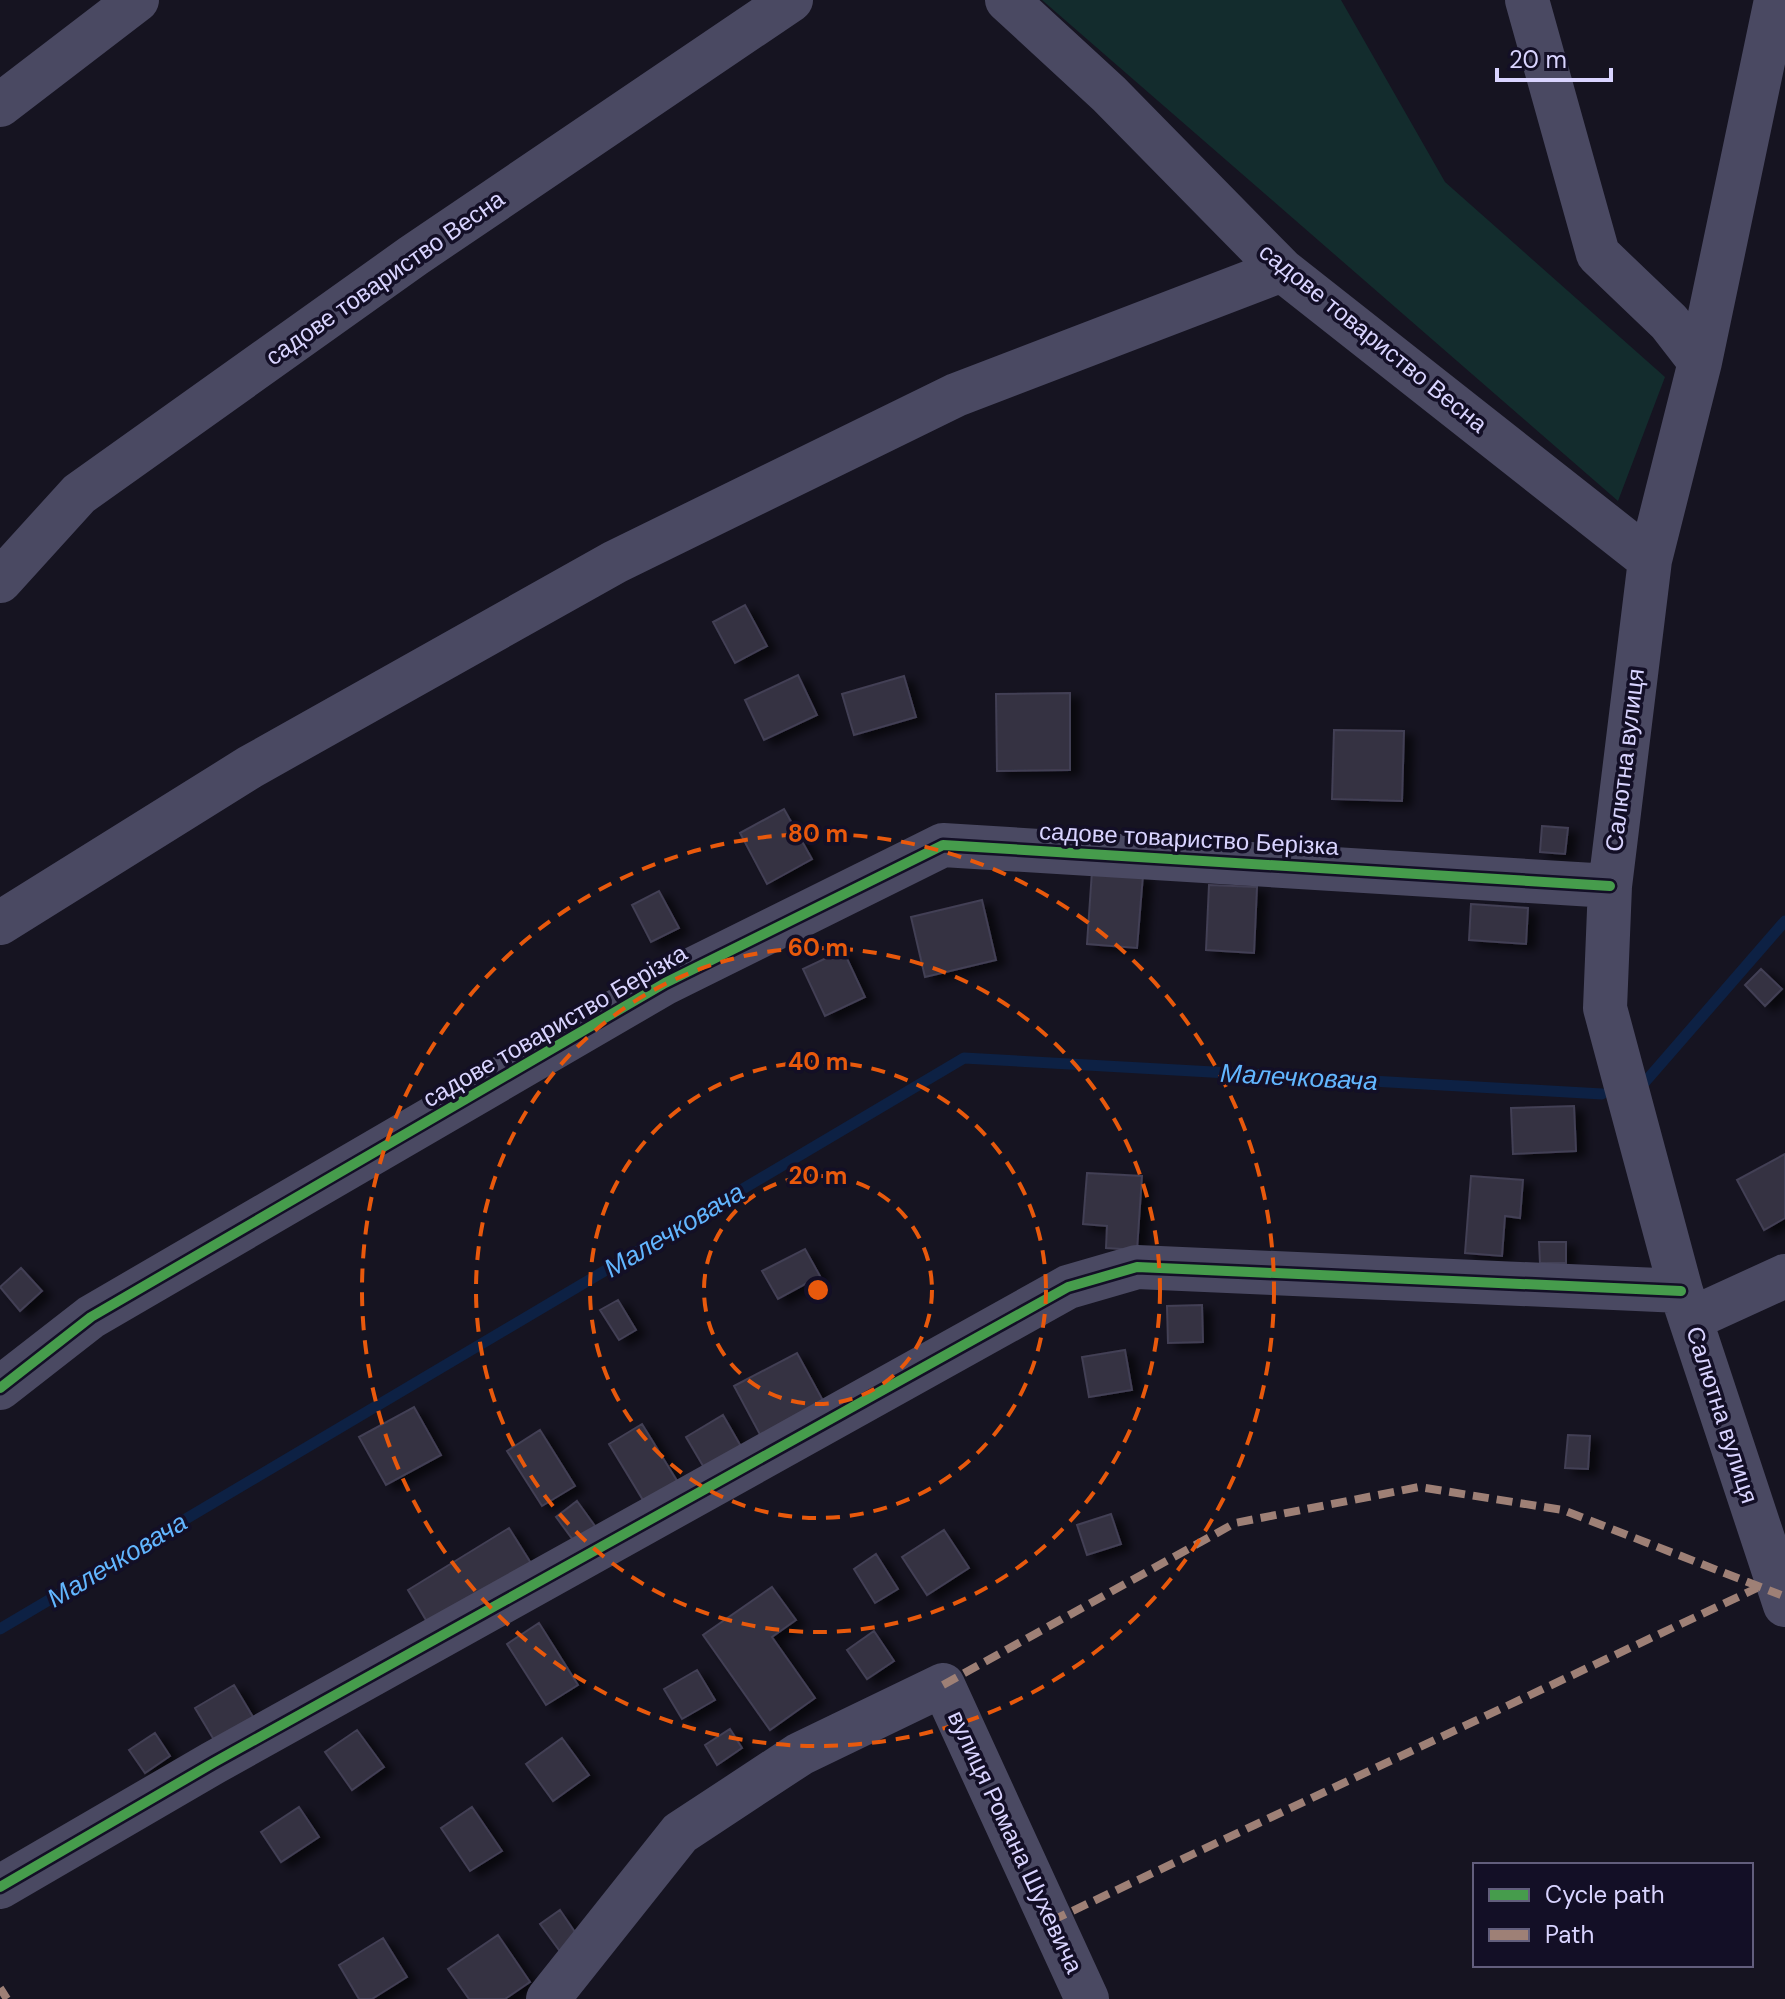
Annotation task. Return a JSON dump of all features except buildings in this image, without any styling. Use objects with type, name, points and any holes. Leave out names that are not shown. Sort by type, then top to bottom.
[{"type":"street","points":[[0,105],[137,0]]},
{"type":"street","name":"садове товариство Весна","points":[[0,581],[79,494],[413,256],[791,0]]},
{"type":"street","name":"садове товариство Весна","points":[[1007,0],[1109,94],[1282,270],[1650,560]]},
{"type":"street","points":[[1527,0],[1598,254],[1669,322],[1700,362]]},
{"type":"street","name":"Салютна вулиця","points":[[1776,0],[1700,362],[1650,560],[1610,886],[1605,1008],[1686,1305],[1785,1605]]},
{"type":"street","points":[[0,923],[250,767],[615,562],[956,395],[1282,270]]},
{"type":"street","name":"садове товариство Берізка","points":[[0,1388],[91,1317],[651,991],[943,845],[1610,886]]},
{"type":"street","points":[[0,1887],[213,1763],[1068,1287],[1137,1267],[1686,1305],[1785,1276]]},
{"type":"street","name":"вулиця Романа Шухевича","points":[[548,1999],[680,1833],[800,1754],[943,1685],[1087,1999]]},
{"type":"green space","points":[[1042,0],[1341,0],[1445,182],[1665,377],[1618,501]]},
{"type":"waterway","name":"Малечковача","points":[[1645,1082],[1785,921]]},
{"type":"waterway","name":"Малечковача","points":[[0,1629],[964,1058],[1602,1094]]},
{"type":"marked path","points":[[943,1685],[1235,1523],[1419,1487],[1563,1510],[1781,1595]]},
{"type":"marked path","points":[[1051,1921],[1757,1588]]},
{"type":"marked path","points":[[0,1988],[7,1999]]},
{"type":"cycle path","points":[[0,1388],[91,1317],[665,983],[943,845],[1610,886]]},
{"type":"cycle path","points":[[0,1887],[213,1763],[1068,1287],[1137,1267],[1681,1291]]}]
